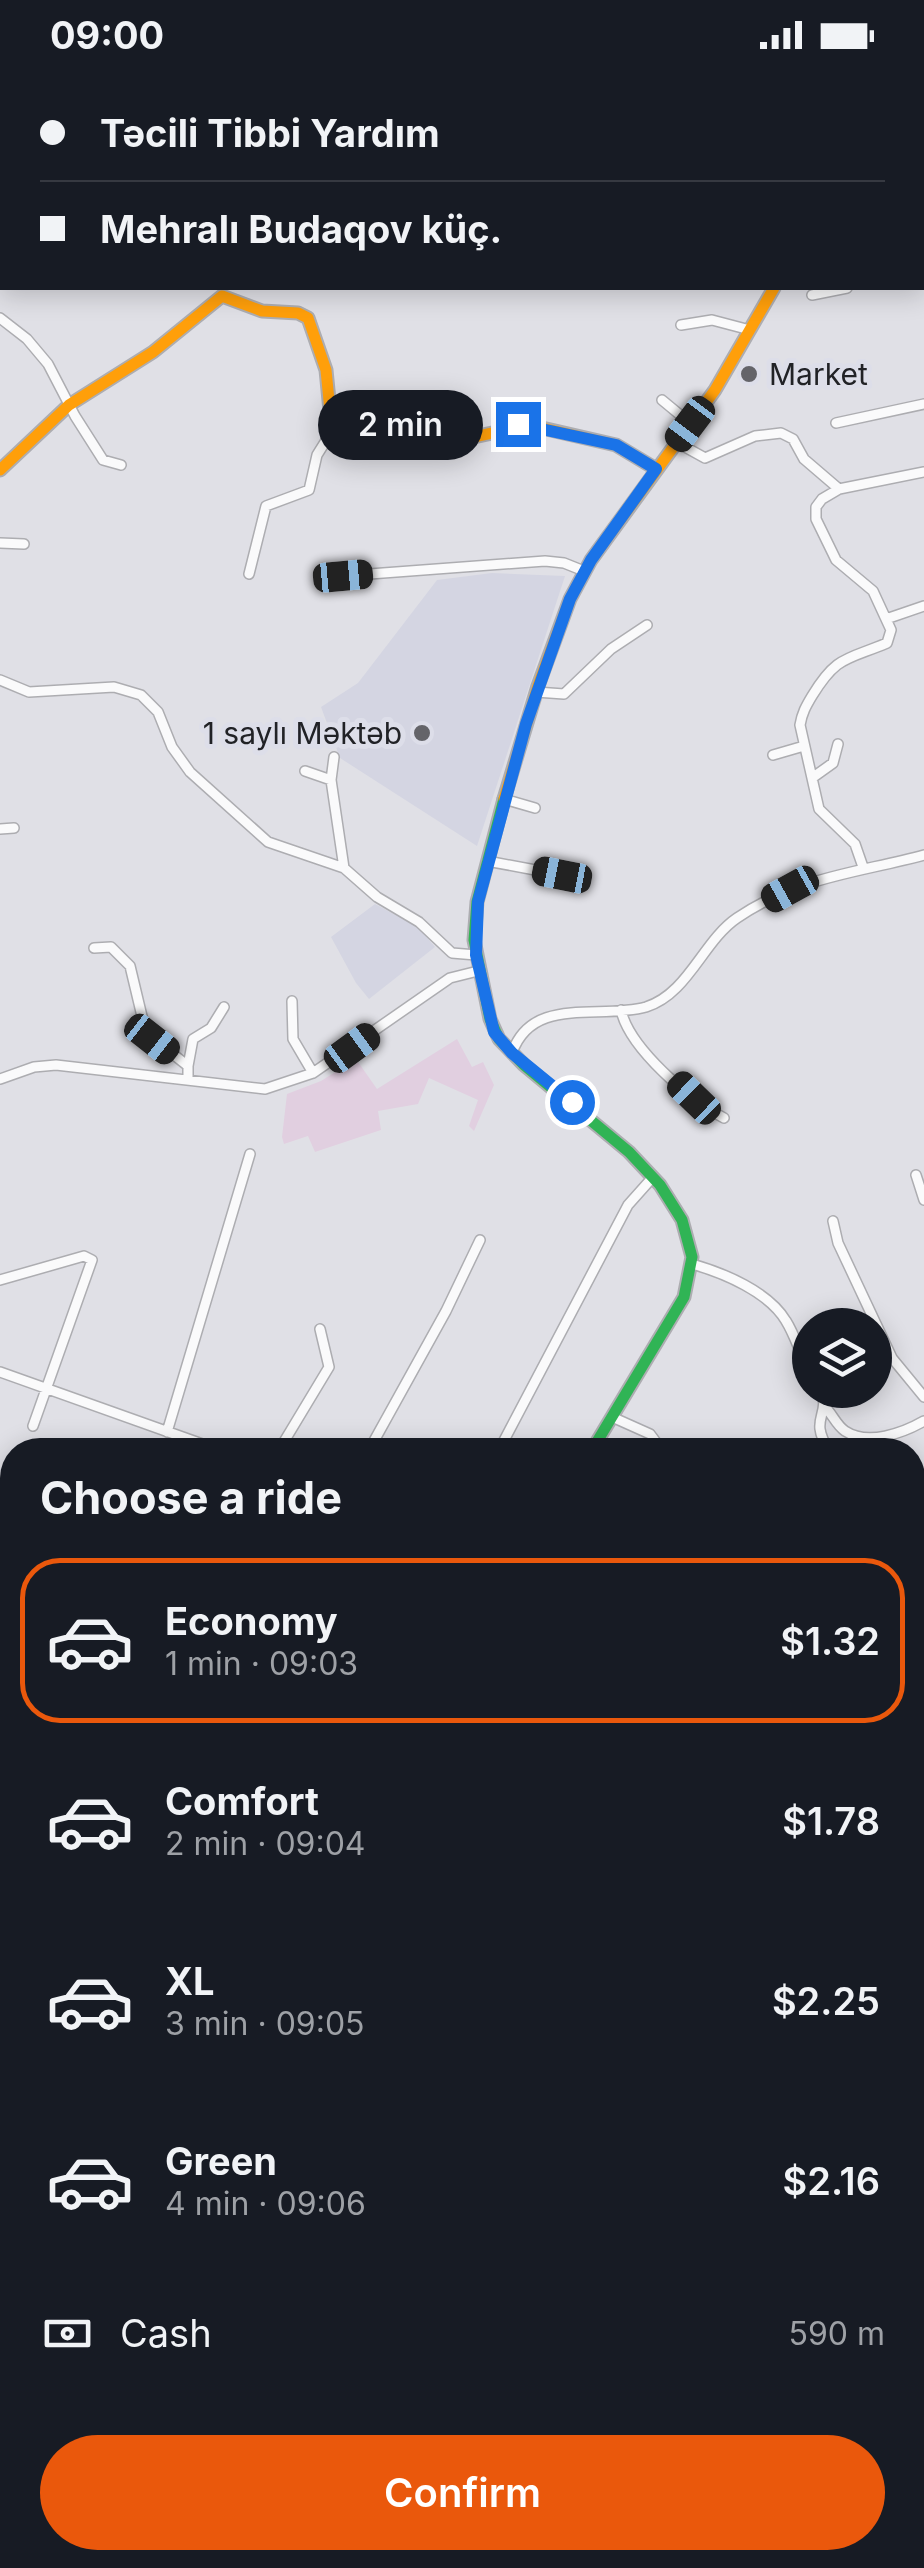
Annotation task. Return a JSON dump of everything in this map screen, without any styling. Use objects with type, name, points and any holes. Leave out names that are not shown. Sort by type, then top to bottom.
[{"type":"main road","points":[[600,1438],[684,1296],[692,1264],[684,1226],[653,1177],[602,1126],[512,1053],[494,1032],[478,971],[476,913],[487,861],[536,692],[570,599],[584,571],[715,390],[773,290]]},
{"type":"main road","points":[[0,470],[69,405],[153,352],[221,292],[262,311],[298,313],[308,318],[326,370],[332,431],[351,441],[388,444],[469,438],[529,424],[616,445],[656,469]]},
{"type":"street","points":[[812,295],[836,290]]},
{"type":"street","points":[[0,318],[38,350],[103,460],[121,464]]},
{"type":"street","points":[[681,325],[712,320],[750,330]]},
{"type":"street","points":[[662,400],[690,424]]},
{"type":"street","points":[[836,423],[924,404]]},
{"type":"street","points":[[249,574],[266,506],[309,490],[318,455],[332,431]]},
{"type":"street","points":[[676,442],[705,458],[755,436],[781,433],[793,438],[804,459],[839,490]]},
{"type":"street","points":[[864,867],[855,844],[820,809],[804,746],[802,714],[826,672],[842,660],[888,643],[891,630],[873,591],[836,560],[816,518],[816,507],[839,490],[924,472]]},
{"type":"street","points":[[0,543],[24,544]]},
{"type":"street","points":[[343,576],[544,561],[584,571]]},
{"type":"street","points":[[886,619],[924,606]]},
{"type":"street","points":[[536,692],[564,694],[610,649],[647,625]]},
{"type":"street","points":[[0,680],[29,692],[114,688],[141,695],[158,712],[172,747],[190,772],[268,842],[344,868],[376,897],[419,922],[452,952],[476,955]]},
{"type":"street","points":[[812,778],[834,763],[838,744]]},
{"type":"street","points":[[773,756],[804,746]]},
{"type":"street","points":[[334,757],[331,780],[344,868]]},
{"type":"street","points":[[305,771],[331,780]]},
{"type":"street","points":[[504,800],[534,808]]},
{"type":"street","points":[[0,829],[14,828]]},
{"type":"street","points":[[512,1053],[517,1038],[532,1023],[566,1014],[646,1006],[671,992],[738,917],[790,889],[864,867],[924,855]]},
{"type":"street","points":[[487,861],[562,875]]},
{"type":"street","points":[[94,948],[103,946],[120,952],[136,981],[146,1032],[188,1066]]},
{"type":"street","points":[[0,1079],[43,1065],[265,1088],[313,1073],[450,978],[478,971]]},
{"type":"street","points":[[292,1001],[293,1039],[313,1073]]},
{"type":"street","points":[[188,1078],[193,1039],[210,1028],[224,1007]]},
{"type":"street","points":[[621,1010],[625,1024],[651,1058],[694,1098],[724,1118]]},
{"type":"street","points":[[167,1432],[250,1154]]},
{"type":"street","points":[[916,1175],[924,1200]]},
{"type":"street","points":[[506,1438],[628,1205],[653,1177]]},
{"type":"street","points":[[833,1221],[838,1243],[892,1358],[924,1397]]},
{"type":"street","points":[[377,1438],[480,1240]]},
{"type":"street","points":[[0,1280],[84,1256],[92,1260],[33,1426]]},
{"type":"street","points":[[692,1264],[725,1276],[767,1301],[792,1334]]},
{"type":"street","points":[[286,1438],[328,1368],[320,1329]]},
{"type":"street","points":[[0,1372],[184,1438]]},
{"type":"street","points":[[823,1408],[818,1425],[824,1438]]},
{"type":"street","points":[[826,1408],[838,1424],[856,1436],[893,1436],[924,1422]]},
{"type":"street","points":[[612,1418],[653,1438]]},
{"type":"shaded area","name":"1 saylı Məktəb","points":[[492,573],[565,576],[477,846],[340,758],[321,707],[358,683],[437,580]]},
{"type":"shaded area","points":[[375,904],[418,927],[435,947],[369,999],[331,937]]},
{"type":"shaded area","points":[[457,1039],[472,1067],[483,1062],[494,1085],[474,1131],[469,1126],[478,1100],[429,1078],[418,1104],[378,1111],[381,1130],[315,1152],[308,1136],[284,1144],[287,1094],[321,1081],[356,1059],[377,1089]]},
{"type":"traffic: fast","points":[[504,799],[477,902],[474,940],[490,1019],[499,1039],[524,1065],[629,1152],[660,1185],[682,1220],[692,1257],[684,1297],[599,1438]]},
{"type":"traffic: slow","points":[[504,799],[538,686],[570,599],[591,560],[715,390],[773,290]]},
{"type":"traffic: slow","points":[[0,470],[69,405],[153,352],[222,296],[262,311],[298,313],[308,318],[326,370],[332,431],[351,441],[388,444],[469,438],[529,425],[616,445],[656,469]]},
{"type":"place","name":"Market","points":[[749,374]]},
{"type":"place","name":"1 saylı Məktəb","points":[[422,733]]},
{"type":"route","points":[[518,424],[616,445],[656,469],[591,560],[570,599],[526,724],[478,902],[474,940],[494,1032],[512,1053],[572,1102]]}]
